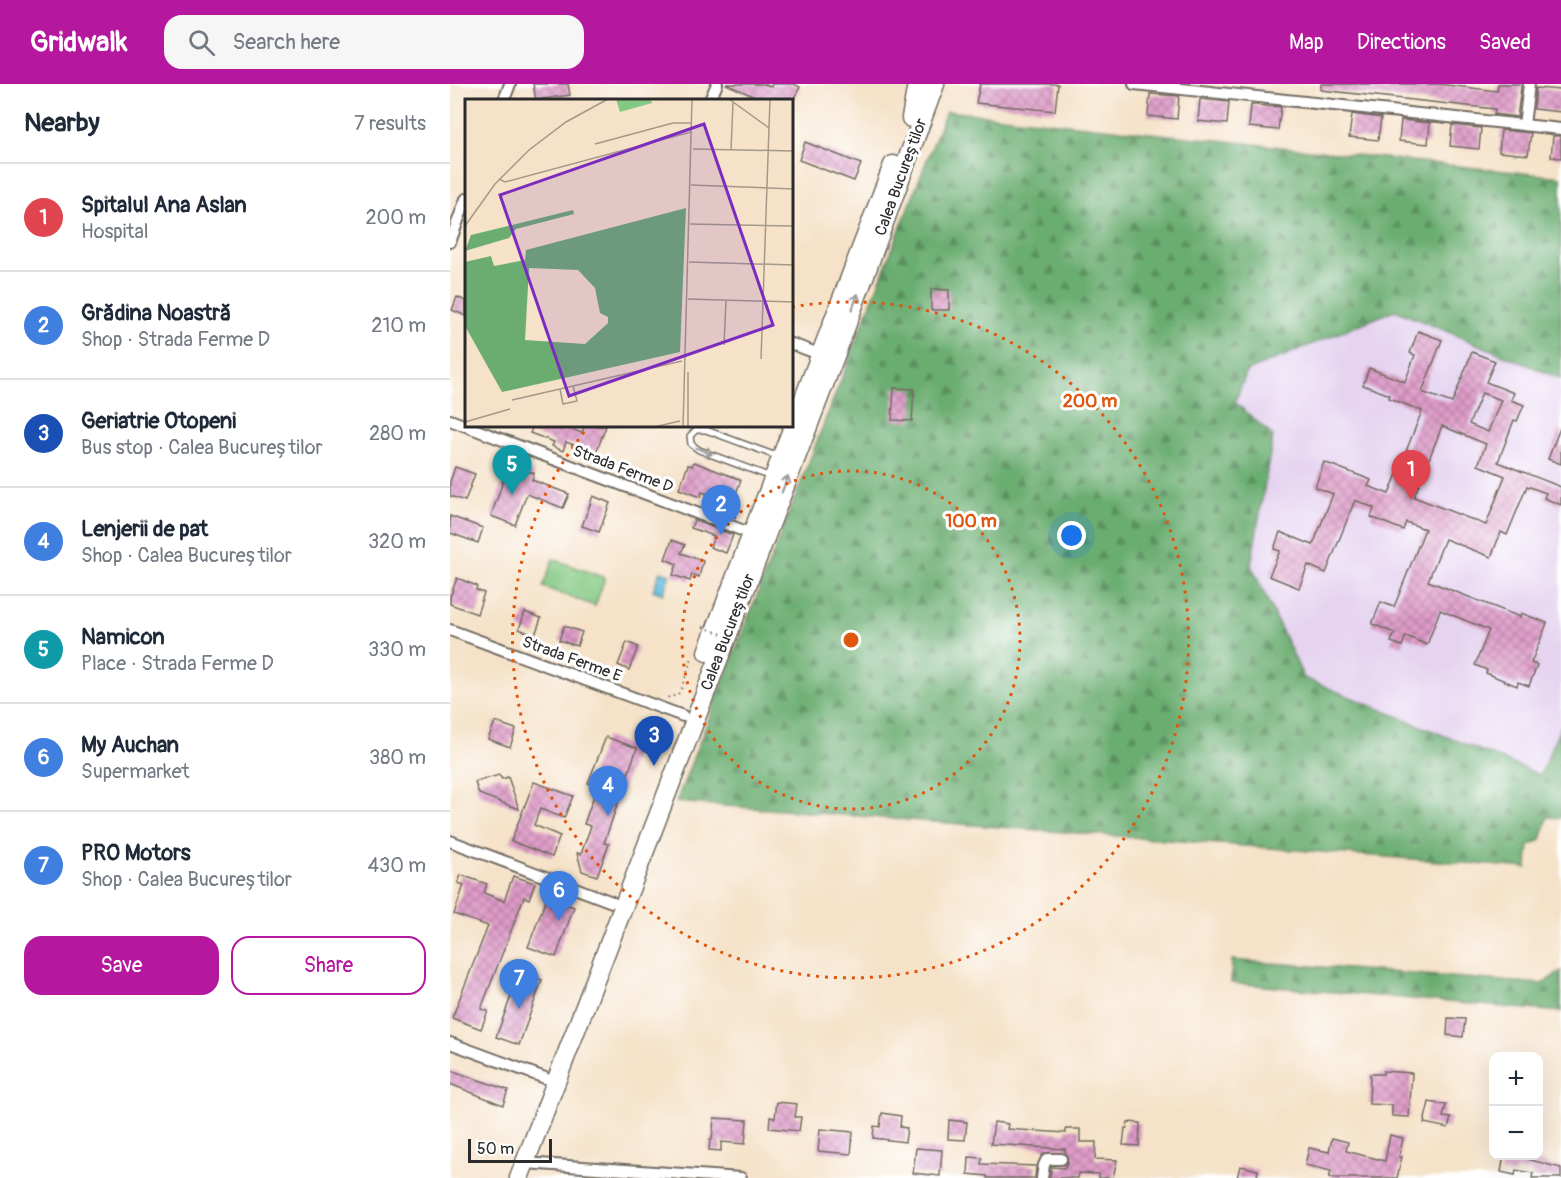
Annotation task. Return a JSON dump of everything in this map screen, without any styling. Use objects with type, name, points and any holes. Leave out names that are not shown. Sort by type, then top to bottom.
[{"type":"highway","points":[[916,120],[917,84]]},
{"type":"highway","name":"Calea Bucureștilor","points":[[522,1170],[831,366],[916,120],[922,84]]},
{"type":"highway","name":"Calea Bucureștilor","points":[[794,422],[819,354],[916,120],[935,84]]},
{"type":"highway","points":[[916,120],[944,84]]},
{"type":"highway","name":"Calea Bucureștilor","points":[[507,1178],[792,428]]},
{"type":"street","points":[[504,99],[510,84]]},
{"type":"street","points":[[710,99],[717,84]]},
{"type":"street","points":[[1134,84],[1561,129]]},
{"type":"street","points":[[1524,125],[1529,84]]},
{"type":"street","points":[[450,242],[465,202]]},
{"type":"street","points":[[794,345],[819,354]]},
{"type":"street","name":"Strada Ferme D","points":[[450,420],[465,426]]},
{"type":"street","name":"Strada Ferme D","points":[[471,428],[752,534]]},
{"type":"street","name":"Strada Ferme E","points":[[450,630],[683,716]]},
{"type":"street","points":[[450,841],[612,902]]},
{"type":"street","points":[[450,1042],[545,1078]]},
{"type":"street","points":[[1042,1178],[1047,1159],[1061,1159]]},
{"type":"street","points":[[522,1170],[741,1178]]},
{"type":"lane","points":[[773,477],[699,450],[691,444],[690,436],[696,430],[706,430],[781,457]]},
{"type":"path","points":[[703,627],[738,640]]},
{"type":"path","points":[[664,709],[669,696],[676,696],[680,692],[696,647]]},
{"type":"shaded area","points":[[1395,310],[1561,379],[1561,726],[1541,776],[1304,678],[1251,565],[1273,436],[1235,402],[1247,371]]},
{"type":"green space","points":[[946,111],[1561,177],[1561,379],[1395,310],[1247,371],[1235,402],[1273,436],[1251,565],[1304,678],[1540,775],[1561,726],[1561,818],[1548,817],[1541,840],[1529,846],[1527,868],[676,802]]},
{"type":"green space","points":[[553,559],[605,578],[595,606],[543,587]]},
{"type":"green space","points":[[1232,960],[1542,984],[1561,971],[1561,1012],[1231,983]]},
{"type":"water","points":[[660,571],[670,574],[663,594],[653,590]]},
{"type":"building","points":[[533,84],[568,84],[570,95],[536,99]]},
{"type":"building","points":[[726,84],[764,84],[771,87],[772,84],[794,84],[800,87],[794,99],[760,99]]},
{"type":"building","points":[[980,84],[1058,84],[1055,111],[976,103]]},
{"type":"building","points":[[1321,84],[1438,84],[1497,91],[1498,84],[1520,84],[1521,87],[1517,117],[1494,114],[1495,109],[1321,90]]},
{"type":"building","points":[[1536,88],[1561,90],[1561,112],[1534,109]]},
{"type":"building","points":[[1150,94],[1179,96],[1177,119],[1148,116]]},
{"type":"building","points":[[1200,99],[1229,102],[1227,124],[1198,121]]},
{"type":"building","points":[[1251,105],[1281,107],[1278,130],[1249,127]]},
{"type":"building","points":[[1352,114],[1381,118],[1378,140],[1349,137]]},
{"type":"building","points":[[1401,120],[1430,123],[1428,144],[1399,141]]},
{"type":"building","points":[[1452,125],[1481,128],[1479,149],[1450,146]]},
{"type":"building","points":[[1501,130],[1531,133],[1528,155],[1499,152]]},
{"type":"building","points":[[1553,136],[1561,136],[1561,158],[1551,157]]},
{"type":"building","points":[[805,142],[861,164],[854,181],[799,160]]},
{"type":"building","points":[[931,289],[949,290],[949,310],[931,310]]},
{"type":"building","points":[[457,297],[465,301],[465,316],[452,310]]},
{"type":"building","points":[[1418,331],[1442,340],[1422,392],[1452,403],[1472,352],[1495,361],[1486,382],[1514,393],[1511,400],[1524,405],[1517,421],[1514,420],[1498,462],[1561,487],[1561,505],[1544,498],[1546,493],[1527,486],[1507,535],[1501,532],[1491,557],[1445,539],[1428,581],[1520,617],[1521,613],[1547,623],[1531,663],[1537,665],[1529,686],[1518,682],[1517,686],[1486,673],[1487,670],[1475,665],[1489,630],[1440,610],[1427,645],[1406,636],[1402,646],[1391,642],[1395,633],[1372,624],[1381,602],[1394,607],[1425,529],[1406,522],[1403,530],[1371,517],[1374,508],[1355,500],[1326,573],[1308,565],[1299,588],[1269,576],[1280,551],[1274,549],[1280,532],[1313,545],[1333,494],[1315,487],[1324,462],[1371,480],[1368,486],[1389,494],[1422,411],[1363,385],[1369,368],[1405,382],[1415,355],[1410,353]],"holes":[[[1482,393],[1501,400],[1488,432],[1469,424]],[[1442,426],[1486,444],[1478,465],[1505,476],[1486,525],[1414,497]]]},
{"type":"building","points":[[894,388],[914,389],[912,421],[892,420]]},
{"type":"building","points":[[532,428],[568,428],[582,433],[583,428],[605,428],[596,453],[566,442],[563,451],[552,446],[554,442],[530,433]]},
{"type":"building","points":[[1561,428],[1561,464],[1548,459]]},
{"type":"building","points":[[694,462],[741,480],[732,504],[702,492],[700,497],[679,489],[688,465],[692,466]]},
{"type":"building","points":[[509,464],[534,473],[532,480],[569,494],[563,508],[527,494],[515,525],[491,516]]},
{"type":"building","points":[[455,467],[475,474],[465,501],[450,496],[450,482]]},
{"type":"building","points":[[593,496],[610,503],[599,532],[582,526]]},
{"type":"building","points":[[450,516],[483,528],[478,543],[450,533]]},
{"type":"building","points":[[694,520],[733,535],[726,553],[710,547],[714,536],[691,528]]},
{"type":"building","points":[[672,540],[685,545],[681,553],[703,561],[699,577],[692,574],[690,581],[673,575],[677,564],[665,559]]},
{"type":"building","points":[[457,578],[477,586],[476,590],[484,593],[477,614],[450,604],[450,597]]},
{"type":"building","points":[[525,612],[541,618],[535,635],[519,629]]},
{"type":"building","points":[[564,626],[582,632],[577,646],[559,640]]},
{"type":"building","points":[[627,642],[638,647],[629,670],[618,665]]},
{"type":"building","points":[[495,722],[516,729],[510,747],[488,739]]},
{"type":"building","points":[[606,737],[637,748],[604,843],[609,844],[597,876],[582,871],[577,853],[581,854],[591,826],[584,824],[597,787],[588,783]]},
{"type":"building","points":[[499,775],[502,779],[508,777],[519,809],[479,794],[475,782]]},
{"type":"building","points":[[534,782],[573,796],[564,818],[540,809],[534,825],[560,836],[552,857],[511,841]]},
{"type":"building","points":[[461,875],[487,884],[484,893],[504,901],[513,876],[535,883],[529,899],[524,897],[481,1009],[488,1011],[481,1029],[452,1018],[488,926],[454,914],[464,885],[458,883]]},
{"type":"building","points":[[547,897],[574,907],[556,957],[528,947]]},
{"type":"building","points":[[520,972],[542,980],[519,1045],[496,1037]]},
{"type":"building","points":[[1448,1018],[1465,1019],[1463,1037],[1447,1035]]},
{"type":"building","points":[[450,1070],[508,1090],[503,1105],[450,1084]]},
{"type":"building","points":[[1383,1071],[1412,1073],[1409,1117],[1392,1116],[1392,1105],[1369,1104],[1370,1074],[1383,1074]]},
{"type":"building","points":[[777,1102],[797,1104],[795,1117],[801,1117],[799,1131],[769,1128],[770,1117],[775,1118]]},
{"type":"building","points":[[1429,1102],[1446,1105],[1443,1117],[1451,1118],[1448,1128],[1424,1123]]},
{"type":"building","points":[[882,1113],[901,1116],[900,1127],[907,1128],[905,1142],[873,1138],[874,1126],[880,1127]]},
{"type":"building","points":[[714,1118],[747,1120],[745,1144],[721,1142],[721,1151],[709,1150]]},
{"type":"building","points":[[949,1120],[967,1122],[965,1140],[948,1139]]},
{"type":"building","points":[[994,1122],[1008,1124],[1007,1129],[1066,1133],[1066,1129],[1080,1129],[1080,1142],[1096,1142],[1095,1159],[1117,1160],[1113,1178],[1099,1178],[1099,1174],[1079,1173],[1078,1178],[1050,1178],[1051,1167],[1064,1168],[1068,1162],[1065,1149],[991,1144]]},
{"type":"building","points":[[1128,1122],[1140,1123],[1139,1146],[1123,1145]]},
{"type":"building","points":[[820,1129],[853,1132],[851,1154],[818,1151]]},
{"type":"building","points":[[1390,1135],[1403,1138],[1399,1157],[1402,1157],[1397,1178],[1329,1178],[1331,1171],[1305,1165],[1309,1148],[1329,1152],[1332,1138],[1348,1142],[1346,1151],[1385,1161]]},
{"type":"building","points":[[916,1148],[942,1150],[940,1176],[913,1173]]},
{"type":"building","points":[[969,1157],[982,1158],[981,1164],[1036,1166],[1035,1178],[987,1178],[987,1176],[968,1174]]},
{"type":"building","points":[[1503,1160],[1531,1160],[1561,1168],[1561,1178],[1532,1178],[1533,1173],[1516,1170],[1515,1175],[1501,1172]]},
{"type":"building","points":[[1240,1166],[1258,1170],[1257,1178],[1237,1178]]},
{"type":"place","name":"Namicon","points":[[512,495]]},
{"type":"place","name":"Spitalul Ana Aslan","points":[[1411,500]]},
{"type":"place","name":"Grădina Noastră","points":[[721,535]]},
{"type":"place","name":"Geriatrie Otopeni","points":[[654,766]]},
{"type":"place","name":"Lenjerii de pat","points":[[608,816]]},
{"type":"place","name":"My Auchan","points":[[559,921]]},
{"type":"place","name":"PRO Motors","points":[[519,1009]]}]
